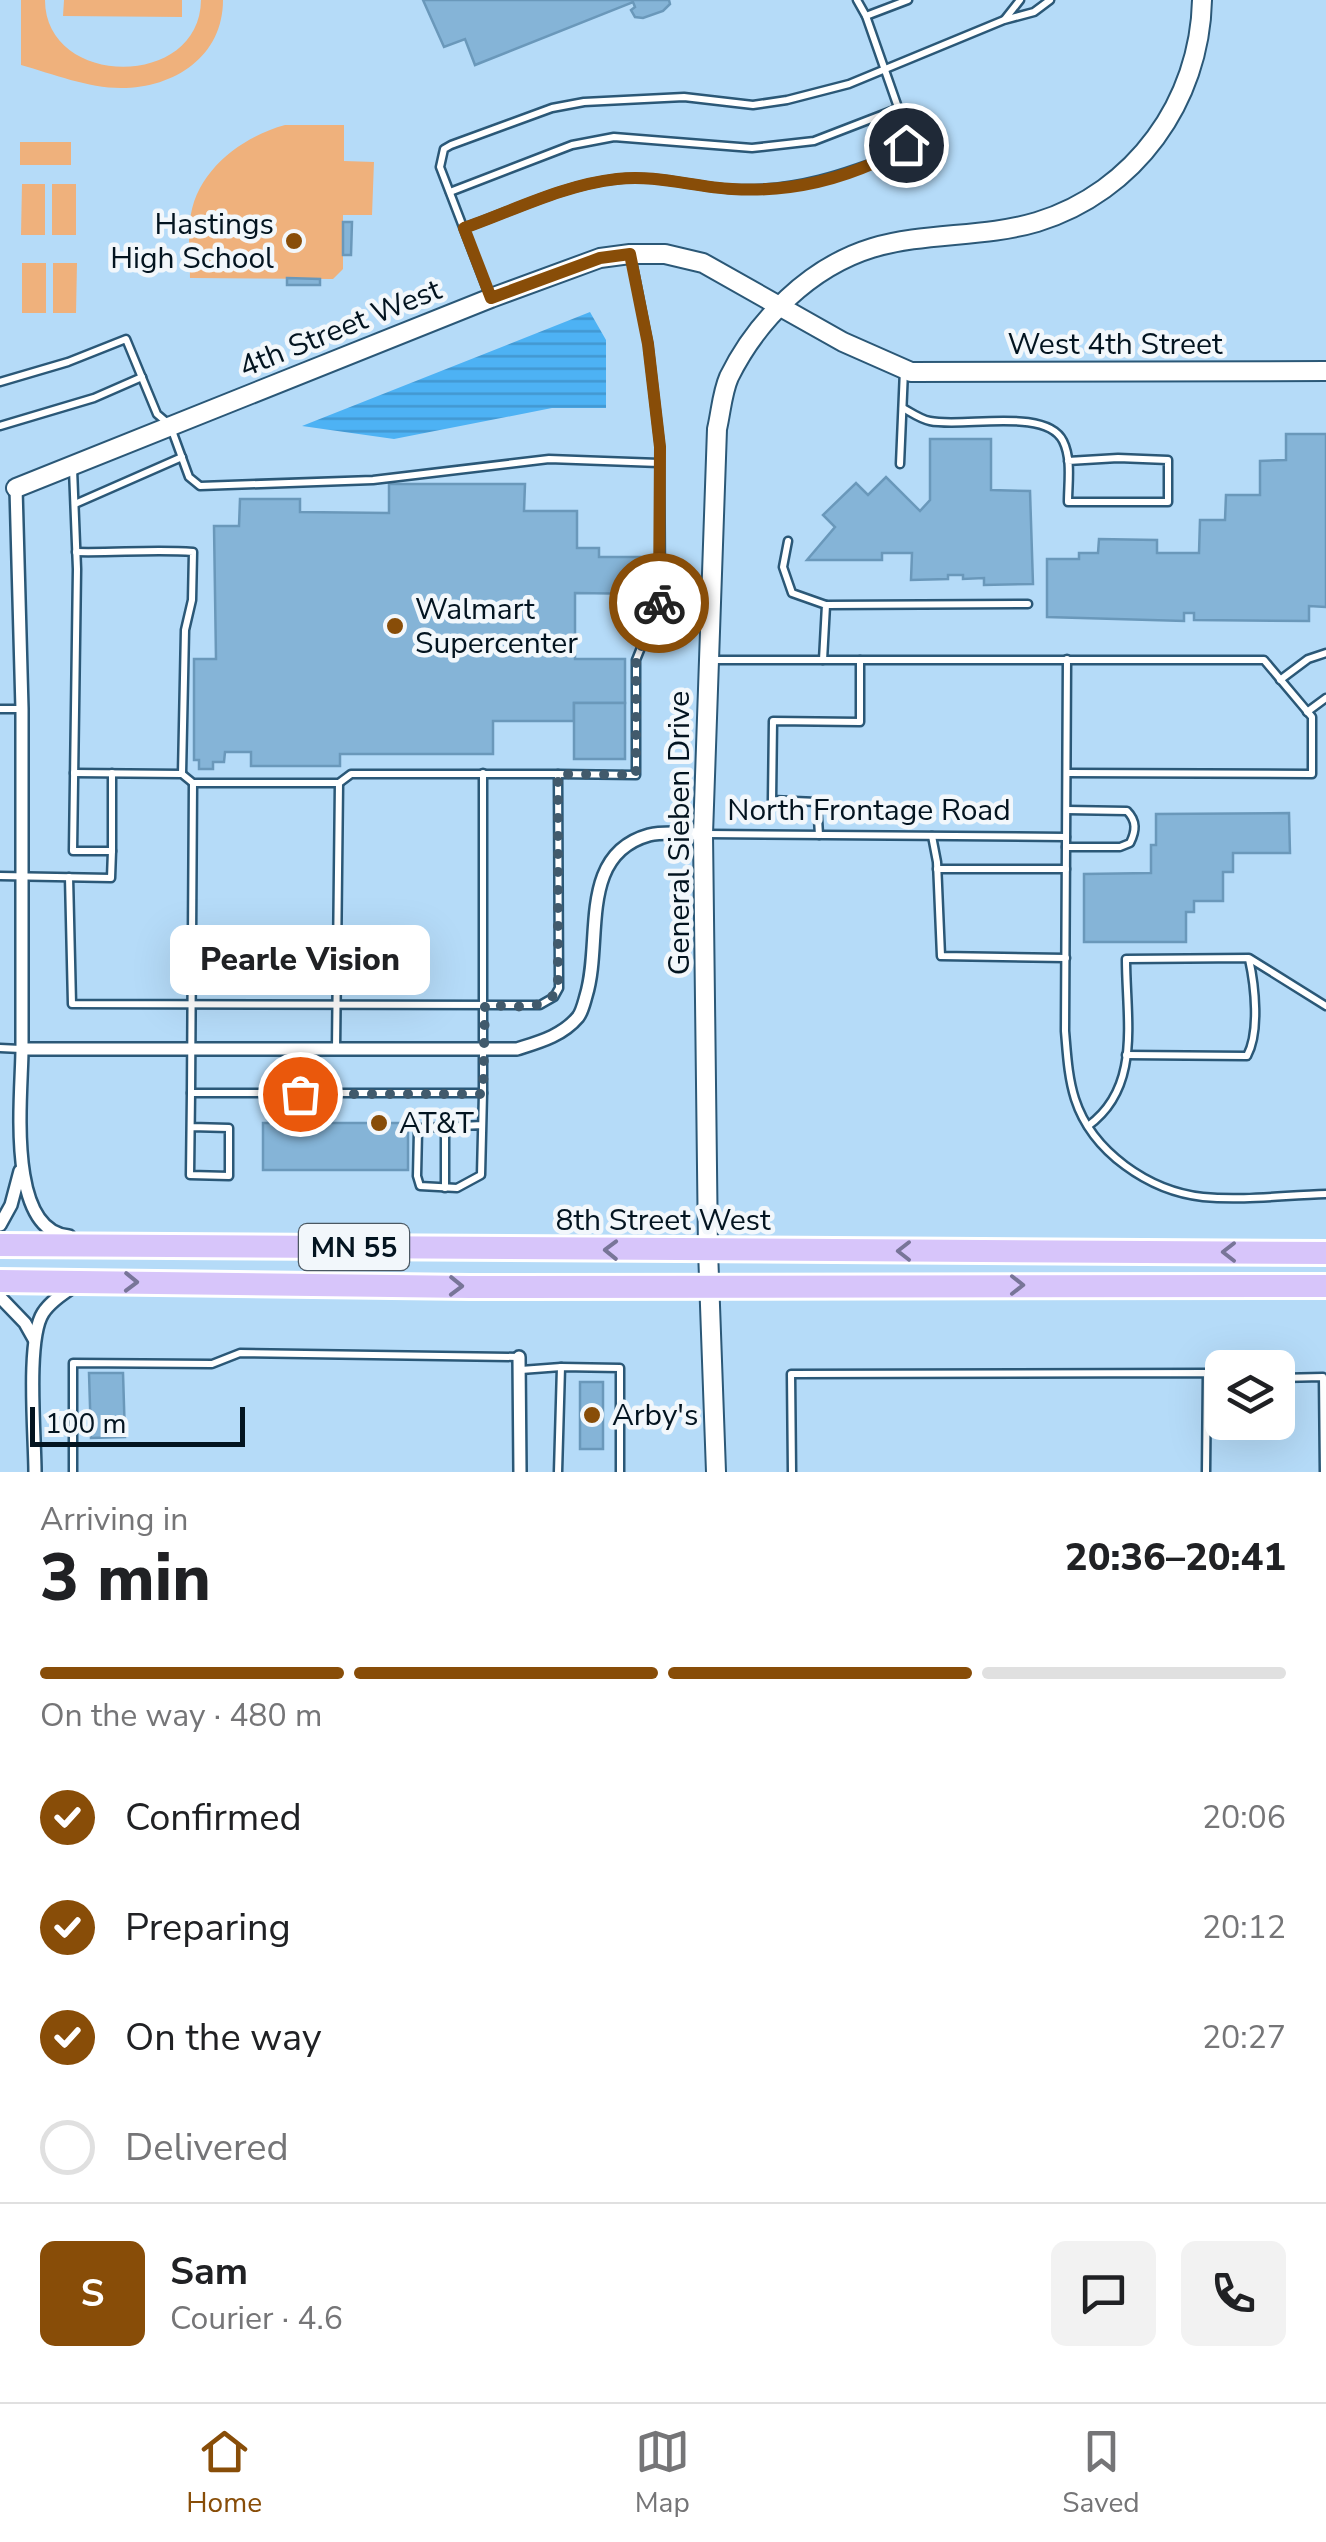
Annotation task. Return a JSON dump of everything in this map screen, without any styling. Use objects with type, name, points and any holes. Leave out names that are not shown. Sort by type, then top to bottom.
[{"type":"highway","name":"8th Street West","points":[[0,1245],[1326,1253]]},
{"type":"highway","name":"MN 55","points":[[0,1281],[470,1286],[1326,1286]]},
{"type":"street","name":"General Sieben Drive","points":[[716,1472],[708,1250],[703,834],[717,429],[728,381],[745,350],[780,304],[824,269],[871,248],[1036,222],[1084,202],[1129,168],[1164,128],[1187,82],[1202,18],[1202,0]]},
{"type":"street","name":"4th Street West","points":[[16,488],[600,258],[665,254],[703,263],[842,342],[904,369]]},
{"type":"street","name":"West 4th Street","points":[[904,369],[1326,371]]},
{"type":"street","points":[[16,488],[22,709],[22,1166],[32,1207],[48,1227],[63,1236],[261,1238],[363,1247]]},
{"type":"street","name":"North Frontage Road","points":[[22,1049],[517,1049],[552,1038],[580,1016],[592,975],[597,892],[606,865],[626,846],[651,834],[703,834]]},
{"type":"street","points":[[0,1225],[11,1205],[22,1166]]},
{"type":"street","points":[[35,1472],[34,1338],[40,1316],[82,1282]]},
{"type":"street","points":[[0,1297],[26,1323],[34,1338]]},
{"type":"street","points":[[520,1363],[520,1472]]},
{"type":"lane","points":[[464,228],[580,184],[622,178],[730,189],[783,189],[819,182],[903,151],[906,133],[857,0]]},
{"type":"lane","points":[[1004,20],[1020,0]]},
{"type":"lane","points":[[491,298],[440,167],[444,149],[552,108],[614,99],[684,96],[753,105],[848,84],[1004,20],[1034,12],[1050,0]]},
{"type":"lane","points":[[866,16],[903,1]]},
{"type":"lane","points":[[450,192],[572,145],[614,137],[752,148],[814,141],[898,110]]},
{"type":"lane","points":[[74,774],[182,774],[193,783],[339,783],[351,774],[636,775],[636,660],[661,598],[656,403],[630,254]]},
{"type":"lane","points":[[0,382],[68,362],[126,339],[158,414],[170,425],[189,477],[200,486],[373,480],[550,459],[659,463]]},
{"type":"lane","points":[[900,464],[904,369]]},
{"type":"lane","points":[[0,426],[94,398],[142,377]]},
{"type":"lane","points":[[903,408],[932,422],[1027,422],[1047,426],[1063,442],[1068,462],[1068,502],[1168,502],[1168,460],[1068,462]]},
{"type":"lane","points":[[75,504],[182,457]]},
{"type":"lane","points":[[73,465],[73,851],[112,851]]},
{"type":"lane","points":[[788,541],[783,568],[792,592],[826,605],[1028,604]]},
{"type":"lane","points":[[76,552],[115,553],[152,548],[193,552],[192,600],[185,630],[182,774]]},
{"type":"lane","points":[[824,660],[826,605]]},
{"type":"lane","points":[[1280,680],[1308,659],[1326,653]]},
{"type":"lane","points":[[1068,659],[1067,1066],[1076,1102],[1088,1126],[1106,1148],[1149,1181],[1203,1197],[1326,1194]]},
{"type":"lane","points":[[708,660],[1264,660],[1312,717],[1312,774],[1067,773]]},
{"type":"lane","points":[[820,835],[818,802],[772,800],[773,721],[860,722],[860,660]]},
{"type":"lane","points":[[1307,712],[1326,698]]},
{"type":"lane","points":[[0,709],[22,709]]},
{"type":"lane","points":[[0,876],[111,878],[112,774]]},
{"type":"lane","points":[[482,1124],[426,1126],[418,1132],[417,1182],[424,1188],[444,1188],[465,1185],[481,1175],[485,1005],[483,774]]},
{"type":"lane","points":[[69,877],[72,1004],[540,1005],[554,998],[558,988],[558,774]]},
{"type":"lane","points":[[191,1127],[228,1128],[228,1176],[190,1175],[193,783]]},
{"type":"lane","points":[[336,1049],[339,783]]},
{"type":"lane","points":[[1066,810],[1127,812],[1135,824],[1130,843],[1120,847],[1066,847]]},
{"type":"lane","name":"North Frontage Road","points":[[703,834],[1066,837]]},
{"type":"lane","points":[[932,836],[940,956],[1066,958]]},
{"type":"lane","points":[[937,869],[1066,869]]},
{"type":"lane","points":[[1088,1126],[1115,1102],[1125,1075],[1126,959],[1249,958],[1326,1006]]},
{"type":"lane","points":[[1126,1055],[1247,1056],[1254,1044],[1249,958]]},
{"type":"lane","points":[[0,1048],[22,1049]]},
{"type":"lane","points":[[191,1094],[483,1094]]},
{"type":"lane","points":[[444,1188],[446,1126]]},
{"type":"lane","points":[[73,1472],[74,1362],[212,1364],[240,1353],[620,1368],[620,1472]]},
{"type":"lane","points":[[558,1472],[561,1367]]},
{"type":"lane","points":[[792,1472],[791,1374],[1206,1373],[1206,1472]]},
{"type":"lane","points":[[1295,1378],[1323,1377],[1324,1472]]},
{"type":"shaded area","points":[[21,0],[45,0],[52,29],[69,50],[94,62],[123,67],[151,63],[176,50],[194,29],[201,0],[223,0],[215,37],[192,65],[160,82],[121,88],[83,83],[21,65]]},
{"type":"shaded area","points":[[64,0],[182,0],[182,17],[63,16]]},
{"type":"shaded area","points":[[285,125],[344,125],[344,161],[374,162],[372,215],[343,215],[343,269],[333,279],[190,278],[190,222],[200,187],[222,159],[237,148]]},
{"type":"shaded area","points":[[20,142],[71,142],[71,165],[20,165]]},
{"type":"shaded area","points":[[22,184],[45,184],[45,235],[21,235]]},
{"type":"shaded area","points":[[52,184],[76,184],[76,235],[52,235]]},
{"type":"shaded area","points":[[22,263],[46,263],[46,313],[22,313]]},
{"type":"shaded area","points":[[53,263],[77,263],[76,313],[53,313]]},
{"type":"water","points":[[590,312],[606,340],[606,408],[552,408],[394,439],[302,426]]},
{"type":"building","points":[[423,0],[669,0],[670,4],[643,18],[635,17],[631,10],[635,7],[633,2],[475,65],[465,39],[444,47]]},
{"type":"building","points":[[343,222],[352,222],[351,255],[343,255]]},
{"type":"building","points":[[287,278],[320,279],[320,285],[287,285]]},
{"type":"building","points":[[1286,434],[1326,434],[1326,607],[1309,606],[1309,621],[1194,620],[1194,613],[1184,613],[1184,621],[1047,617],[1047,559],[1079,559],[1079,553],[1098,553],[1099,539],[1157,540],[1157,553],[1199,553],[1200,520],[1225,520],[1226,495],[1260,495],[1260,461],[1286,460]]},
{"type":"building","points":[[930,439],[991,439],[991,490],[1030,491],[1033,584],[984,585],[984,578],[963,579],[963,575],[911,580],[912,553],[882,553],[882,560],[807,560],[835,527],[823,515],[856,483],[868,495],[886,477],[920,511],[930,500]]},
{"type":"building","name":"Walmart Supercenter","points":[[389,484],[525,484],[524,511],[577,511],[577,548],[599,548],[599,557],[650,557],[650,594],[575,593],[575,659],[625,659],[625,703],[574,703],[574,721],[493,721],[493,754],[340,754],[340,766],[251,766],[251,752],[225,752],[224,762],[213,762],[213,769],[199,769],[199,760],[194,760],[194,659],[216,659],[214,526],[239,526],[240,499],[300,499],[300,512],[389,513]]},
{"type":"building","points":[[574,703],[625,703],[625,759],[574,759]]},
{"type":"building","points":[[1289,813],[1290,853],[1233,853],[1233,872],[1223,872],[1223,901],[1194,901],[1194,912],[1186,912],[1186,942],[1084,942],[1084,874],[1151,873],[1156,814]]},
{"type":"building","points":[[263,1123],[408,1123],[408,1170],[263,1170]]},
{"type":"building","points":[[89,1373],[123,1373],[125,1437],[91,1438]]},
{"type":"building","name":"Arby's","points":[[580,1382],[603,1382],[603,1449],[580,1449]]},
{"type":"way so far","points":[[300,1094],[483,1094],[485,1005],[540,1005],[554,998],[558,988],[558,774],[636,775],[636,660],[659,603]]},
{"type":"place","name":"Hastings High School","points":[[294,241]]},
{"type":"place","name":"Walmart Supercenter","points":[[395,626]]},
{"type":"place","name":"Pearle Vision","points":[[300,1094]]},
{"type":"place","name":"AT&T","points":[[379,1123]]},
{"type":"place","name":"Arby's","points":[[592,1415]]},
{"type":"route","points":[[659,603],[660,447],[648,344],[630,254],[600,258],[491,298],[464,228],[580,184],[622,178],[730,189],[783,189],[865,167],[903,151],[906,145]]}]
